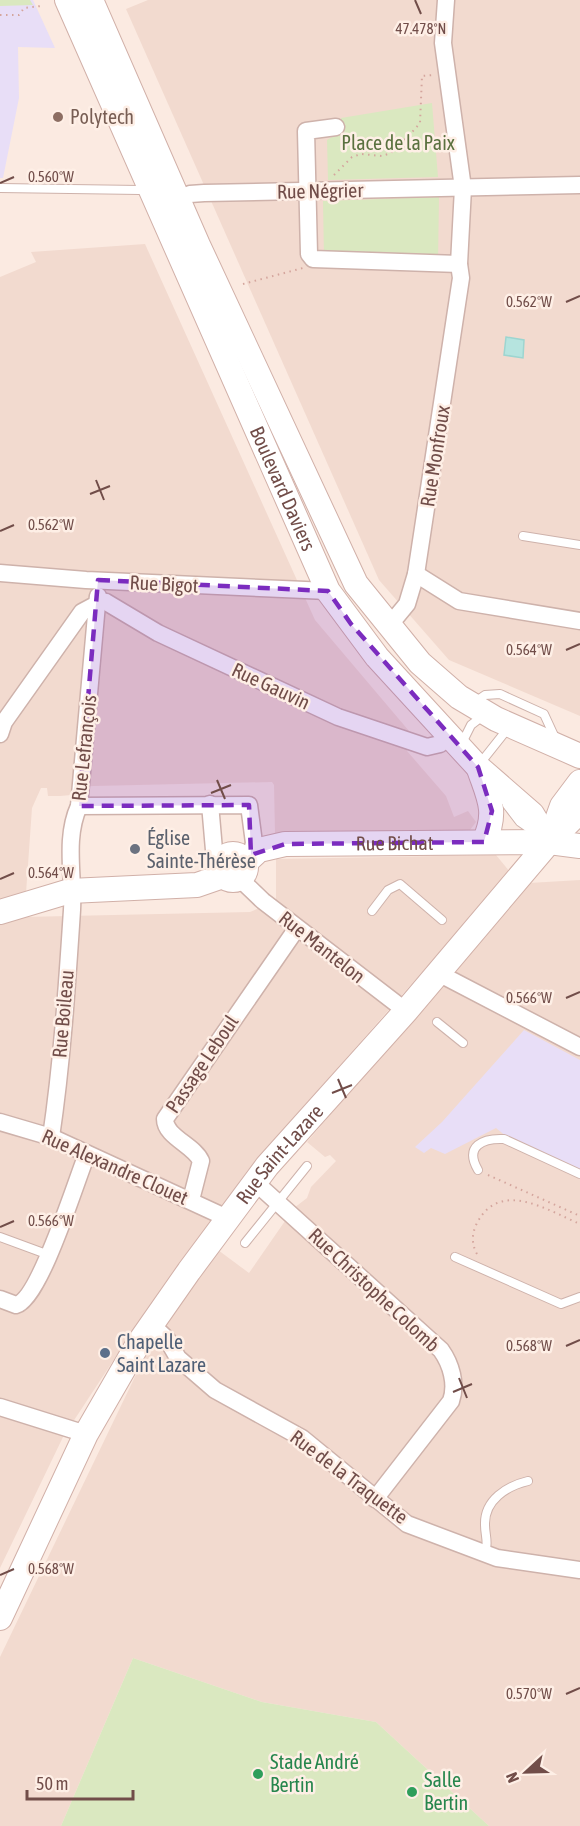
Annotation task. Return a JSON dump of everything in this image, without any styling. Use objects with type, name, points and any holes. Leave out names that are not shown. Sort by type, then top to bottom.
[{"type":"main road","name":"Boulevard Daviers","points":[[67,0],[159,195],[328,591],[377,657],[478,767],[532,814],[549,842]]},
{"type":"main road","name":"Boulevard Daviers","points":[[91,0],[159,195],[243,344],[340,555],[356,584],[388,627],[420,663],[459,697],[510,725],[580,756]]},
{"type":"main road","points":[[478,767],[492,811],[492,826],[484,842]]},
{"type":"main road","name":"Rue Saint-Lazare","points":[[549,842],[562,806],[580,782]]},
{"type":"main road","name":"Rue Saint-Lazare","points":[[0,1618],[86,1434],[151,1324],[227,1218],[274,1158],[414,1007],[463,935],[580,811]]},
{"type":"main road","name":"Rue Bichat","points":[[0,912],[70,891],[197,885],[237,866],[259,850],[285,844],[549,842],[580,846]]},
{"type":"street","points":[[336,127],[306,131],[309,254],[315,261],[460,271],[464,188],[443,43],[446,0]]},
{"type":"street","name":"Rue Négrier","points":[[159,195],[580,185]]},
{"type":"street","name":"Rue Monfroux","points":[[388,627],[407,604],[416,574],[460,271]]},
{"type":"street","name":"Rue Bigot","points":[[0,573],[328,591]]},
{"type":"street","points":[[416,574],[459,601],[580,621]]},
{"type":"street","name":"Rue Lefrançois","points":[[70,891],[70,858],[75,816],[79,806],[98,603],[98,580]]},
{"type":"street","points":[[0,734],[4,722],[82,612],[98,603]]},
{"type":"street","name":"Rue Gauvin","points":[[98,603],[106,603],[158,633],[338,717],[427,747],[455,742]]},
{"type":"street","points":[[79,806],[210,804],[249,805],[254,843],[237,866],[214,850],[210,804]]},
{"type":"street","name":"Rue Mantelon","points":[[237,866],[297,928],[414,1007]]},
{"type":"street","name":"Rue Boileau","points":[[51,1137],[67,972],[72,906],[70,891]]},
{"type":"street","name":"Passage Leboul","points":[[191,1200],[201,1161],[196,1153],[168,1129],[165,1119],[297,928]]},
{"type":"street","points":[[438,973],[580,1047]]},
{"type":"street","name":"Rue Alexandre Clouet","points":[[0,1122],[51,1137],[227,1218]]},
{"type":"street","points":[[0,1299],[12,1305],[24,1301],[45,1268],[87,1154]]},
{"type":"street","name":"Rue Christophe Colomb","points":[[256,1182],[441,1350],[449,1362],[454,1392],[451,1401],[375,1499]]},
{"type":"street","name":"Rue de la Traquette","points":[[151,1324],[167,1339],[178,1358],[215,1390],[302,1438],[407,1524],[497,1558],[580,1570]]},
{"type":"street","points":[[0,1407],[86,1434]]},
{"type":"lane","points":[[0,188],[159,195]]},
{"type":"lane","points":[[523,536],[580,545]]},
{"type":"lane","points":[[455,742],[471,725],[485,695],[500,694],[544,714],[555,734],[558,746]]},
{"type":"lane","points":[[478,767],[510,725]]},
{"type":"lane","points":[[372,911],[388,890],[400,884],[442,920]]},
{"type":"lane","points":[[437,1022],[464,1043]]},
{"type":"lane","points":[[478,1170],[472,1161],[472,1152],[479,1144],[490,1138],[504,1139],[580,1174]]},
{"type":"lane","points":[[245,1243],[307,1166]]},
{"type":"lane","points":[[0,1238],[49,1256]]},
{"type":"lane","points":[[455,1257],[561,1304],[580,1297]]},
{"type":"lane","points":[[485,1553],[488,1546],[484,1524],[489,1508],[503,1489],[528,1481]]},
{"type":"path","points":[[0,15],[19,15],[24,8],[40,6]]},
{"type":"path","points":[[329,182],[352,157],[362,154],[382,156],[391,153],[420,123],[422,76],[440,74]]},
{"type":"path","points":[[243,284],[305,267]]},
{"type":"path","points":[[478,1170],[580,1216]]},
{"type":"path","points":[[494,1274],[479,1257],[473,1244],[475,1227],[489,1208],[500,1201],[518,1198],[580,1224]]},
{"type":"highlighted area","points":[[98,580],[328,591],[351,624],[478,767],[492,811],[484,842],[285,844],[251,855],[249,805],[79,806]]},
{"type":"shaded area","points":[[0,0],[33,0],[55,48],[18,47],[19,98],[3,178],[0,178]]},
{"type":"shaded area","points":[[148,0],[580,0],[580,716],[449,660],[379,580],[126,9]]},
{"type":"shaded area","points":[[145,244],[315,620],[409,731],[407,751],[446,796],[454,817],[468,811],[476,822],[470,830],[275,833],[274,785],[272,782],[71,787],[71,795],[60,796],[48,796],[47,788],[41,788],[32,808],[26,893],[0,901],[0,277],[36,262],[31,252]]},
{"type":"shaded area","points":[[496,855],[510,872],[247,1171],[134,1329],[63,1437],[0,1568],[0,923],[23,917],[250,912],[276,901],[276,859]]},
{"type":"shaded area","points":[[580,880],[580,1826],[489,1826],[376,1722],[262,1702],[133,1658],[61,1826],[0,1826],[0,1657],[144,1358],[218,1250],[249,1273],[294,1208],[307,1198],[311,1187],[336,1161],[330,1155],[325,1157],[307,1142],[529,883]]},
{"type":"shaded area","points":[[524,1030],[580,1060],[580,1171],[513,1142],[496,1128],[445,1154],[431,1148],[424,1153],[415,1147],[442,1122]]},
{"type":"green space","points":[[0,0],[30,0],[33,5],[0,6]]},
{"type":"green space","name":"Place de la Paix","points":[[432,103],[438,177],[328,180],[327,140],[340,132],[341,118]]},
{"type":"green space","name":"Place de la Paix","points":[[439,197],[438,261],[324,257],[323,201]]},
{"type":"green space","name":"Stade André Bertin","points":[[133,1658],[262,1702],[376,1722],[489,1826],[61,1826]]},
{"type":"water","points":[[506,337],[524,340],[523,358],[504,355]]},
{"type":"place","name":"Polytech","points":[[58,117]]},
{"type":"place","name":"Église Sainte-Thérèse","points":[[135,849]]},
{"type":"place","name":"Chapelle Saint Lazare","points":[[105,1353]]},
{"type":"place","name":"Stade André Bertin","points":[[258,1774]]},
{"type":"place","name":"Salle Bertin","points":[[412,1792]]}]
